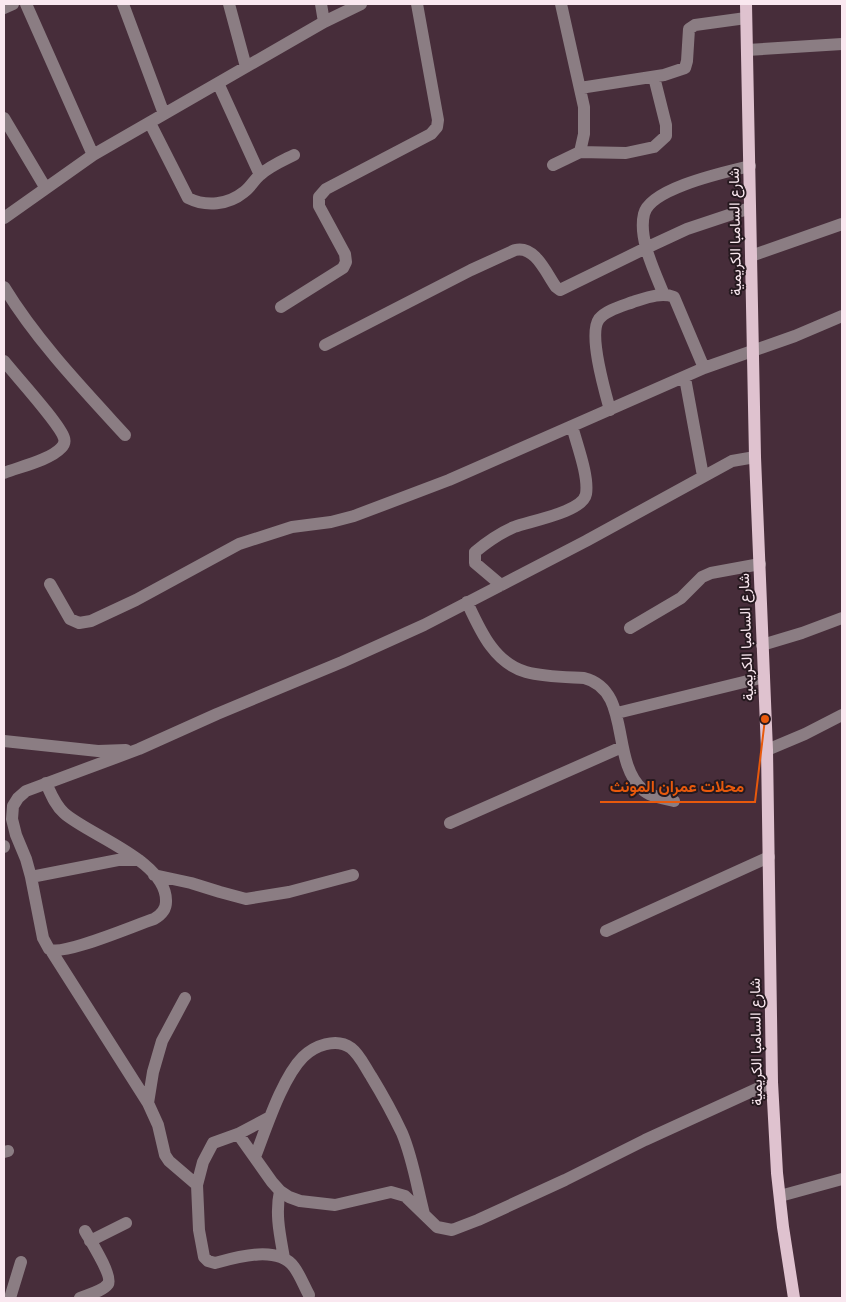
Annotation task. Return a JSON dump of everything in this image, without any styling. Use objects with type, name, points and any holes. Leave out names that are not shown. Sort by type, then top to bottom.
[{"type":"main road","name":"شارع السامبا الكريمية","points":[[746,4],[755,457],[767,750],[772,1082],[780,1196],[794,1298]]},
{"type":"street","points":[[4,8],[13,4]]},
{"type":"street","points":[[26,4],[93,155]]},
{"type":"street","points":[[123,4],[164,114]]},
{"type":"street","points":[[229,4],[246,67]]},
{"type":"street","points":[[321,4],[324,22]]},
{"type":"street","points":[[4,218],[93,155],[324,22],[361,4]]},
{"type":"street","points":[[281,307],[343,268],[346,262],[345,254],[319,206],[319,196],[326,189],[431,134],[436,127],[438,120],[417,4]]},
{"type":"street","points":[[561,4],[584,107],[584,134],[580,152]]},
{"type":"street","points":[[580,88],[654,77],[685,68],[688,61],[688,29],[695,25],[746,18]]},
{"type":"street","points":[[747,50],[842,44]]},
{"type":"street","points":[[553,165],[580,152],[626,153],[654,147],[666,136],[666,125],[654,77]]},
{"type":"street","points":[[218,83],[260,175]]},
{"type":"street","points":[[4,118],[45,188]]},
{"type":"street","points":[[150,123],[188,198],[195,201],[210,204],[228,202],[244,192],[260,175],[275,164],[294,156]]},
{"type":"street","points":[[664,295],[646,248],[643,223],[644,212],[648,204],[659,195],[695,181],[750,166]]},
{"type":"street","points":[[325,346],[471,270],[520,248],[530,251],[560,290],[687,229],[750,208]]},
{"type":"street","points":[[751,256],[842,224]]},
{"type":"street","points":[[4,287],[20,314],[71,376],[125,435]]},
{"type":"street","points":[[610,410],[599,364],[595,332],[599,318],[606,313],[647,298],[664,295],[670,296],[676,300],[704,368]]},
{"type":"street","points":[[50,584],[70,619],[79,623],[92,621],[136,600],[239,544],[292,526],[331,522],[354,516],[449,480],[685,378],[704,368],[842,316]]},
{"type":"street","points":[[4,361],[56,424],[64,439],[64,444],[60,449],[46,457],[4,473]]},
{"type":"street","points":[[685,378],[703,476]]},
{"type":"street","points":[[501,585],[476,563],[475,552],[487,542],[513,528],[581,504],[586,497],[587,488],[572,426]]},
{"type":"street","points":[[197,1185],[174,1166],[165,1155],[158,1125],[148,1103],[52,952],[46,946],[31,877],[12,819],[13,806],[18,798],[26,791],[140,749],[424,625],[586,541],[732,460],[755,457]]},
{"type":"street","points":[[630,628],[681,598],[702,577],[711,573],[760,564]]},
{"type":"street","points":[[467,602],[491,647],[513,667],[527,672],[593,681],[600,685],[617,713],[622,748],[629,769],[641,789],[650,794],[674,801]]},
{"type":"street","points":[[762,645],[842,618]]},
{"type":"street","points":[[617,713],[764,677]]},
{"type":"street","points":[[767,750],[805,734],[842,715]]},
{"type":"street","points":[[4,741],[98,751],[140,749]]},
{"type":"street","points":[[450,822],[622,748]]},
{"type":"street","points":[[46,783],[54,801],[65,813],[139,860],[154,875],[165,890],[166,898],[166,905],[160,916],[90,943],[52,952]]},
{"type":"street","points":[[4,802],[18,798]]},
{"type":"street","points":[[606,931],[769,858]]},
{"type":"street","points":[[31,877],[118,860],[139,860]]},
{"type":"street","points":[[154,875],[191,883],[246,899],[290,892],[353,875]]},
{"type":"street","points":[[148,1103],[153,1072],[162,1041],[185,998]]},
{"type":"street","points":[[255,1157],[270,1116],[293,1069],[311,1050],[319,1046],[343,1044],[351,1048],[358,1056],[379,1090],[402,1134],[410,1157],[424,1214]]},
{"type":"street","points":[[238,1134],[280,1191],[289,1197],[300,1201],[335,1205],[391,1192],[404,1196],[437,1226],[444,1230],[452,1230],[463,1227],[772,1082]]},
{"type":"street","points":[[270,1116],[238,1134],[213,1143],[203,1162],[197,1185],[199,1230],[204,1257],[208,1262],[256,1255],[274,1255],[284,1258],[293,1266],[309,1295]]},
{"type":"street","points":[[780,1196],[842,1178]]},
{"type":"street","points":[[280,1191],[276,1206],[284,1258]]},
{"type":"street","points":[[80,1298],[104,1288],[108,1285],[109,1281],[107,1273],[87,1236],[126,1223]]},
{"type":"street","points":[[10,1298],[21,1262]]},
{"type":"place","name":"محلات عمران المونث","points":[[765,719]]}]
